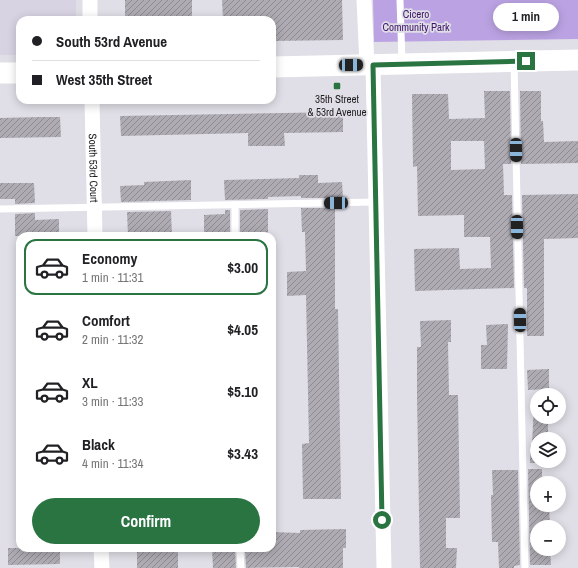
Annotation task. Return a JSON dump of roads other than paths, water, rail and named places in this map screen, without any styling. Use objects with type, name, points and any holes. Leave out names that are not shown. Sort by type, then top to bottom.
[{"type":"street","points":[[90,0],[90,16]]},
{"type":"street","points":[[364,0],[370,65],[376,202],[384,568]]},
{"type":"street","points":[[276,67],[578,60]]},
{"type":"street","points":[[0,73],[16,72]]},
{"type":"street","name":"South 53rd Court","points":[[92,104],[95,232]]},
{"type":"street","points":[[102,552],[102,568]]},
{"type":"lane","points":[[400,0],[402,64]]},
{"type":"lane","points":[[514,62],[525,568]]},
{"type":"lane","points":[[0,209],[376,202]]},
{"type":"lane","points":[[235,205],[235,232]]},
{"type":"lane","points":[[240,552],[241,568]]},
{"type":"place","name":"35th Street & 53rd Avenue","points":[[337,86]]},
{"type":"park label","name":"Cicero Community Park","points":[[416,20]]}]
